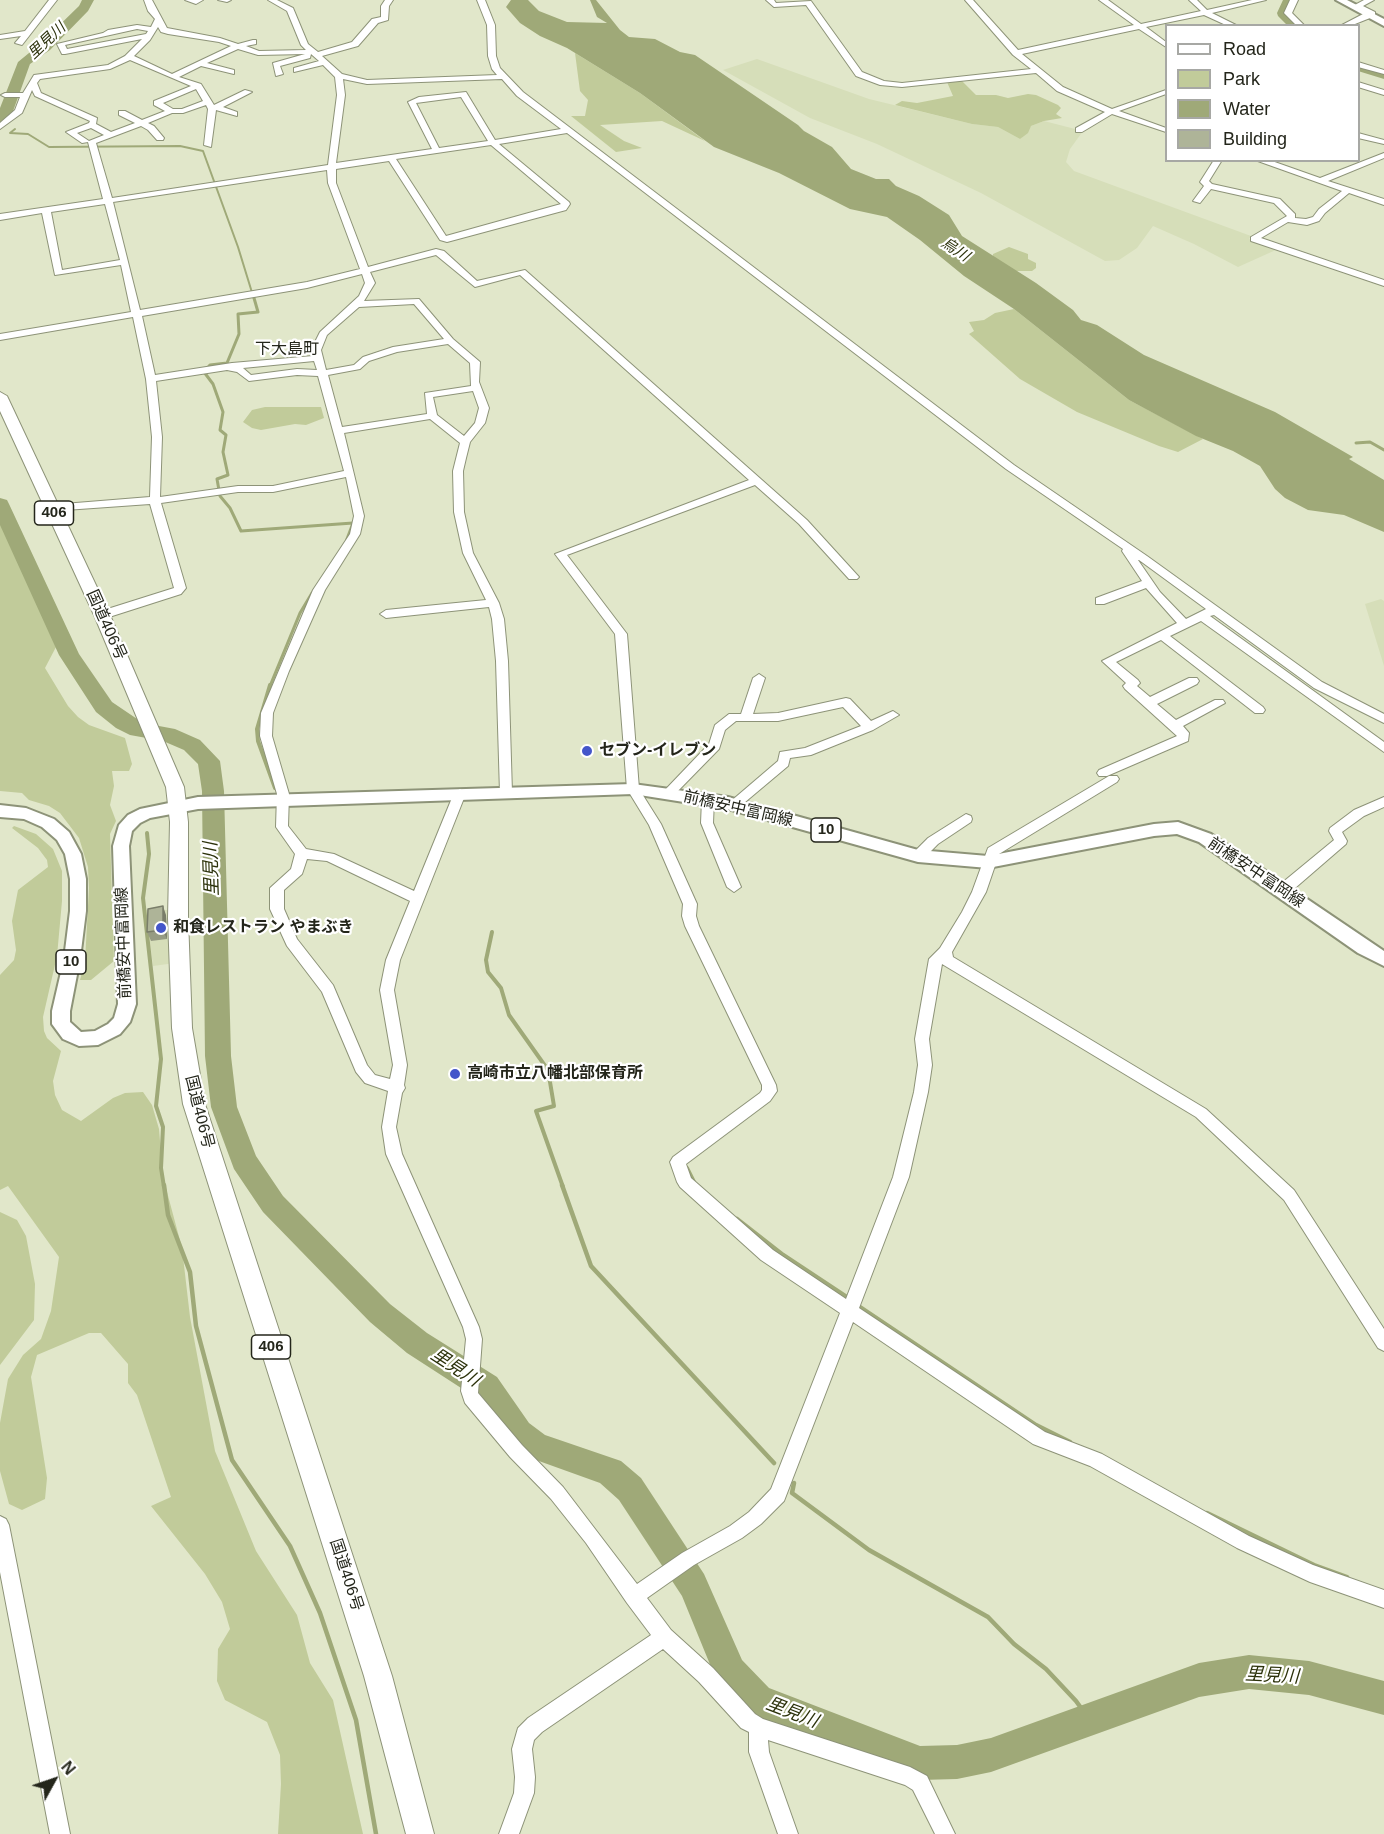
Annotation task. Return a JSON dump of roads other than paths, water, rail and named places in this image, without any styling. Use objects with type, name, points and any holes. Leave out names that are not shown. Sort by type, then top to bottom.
[{"type":"highway","name":"国道406号","points":[[0,396],[102,615],[175,787],[190,804],[178,918],[182,1028],[194,1104],[375,1665],[420,1834]]},
{"type":"main road","points":[[1340,0],[1384,23]]},
{"type":"main road","name":"前橋安中富岡線","points":[[0,811],[26,814],[48,823],[63,836],[73,854],[78,879],[78,910],[72,958],[61,1011],[62,1024],[69,1034],[79,1039],[98,1038],[114,1029],[121,1022],[127,1004],[121,846],[125,829],[134,819],[146,813],[190,804],[460,793],[633,789],[734,805],[918,856],[988,862],[1154,830],[1178,828],[1205,838],[1364,948],[1384,959]]},
{"type":"street","points":[[19,43],[53,0]]},
{"type":"street","points":[[0,128],[19,111],[24,95],[33,82],[42,76],[110,67],[129,57],[158,21],[159,16],[152,11],[150,0]]},
{"type":"street","points":[[189,0],[196,2],[199,0]]},
{"type":"street","points":[[272,0],[290,10],[302,40],[339,76],[367,82],[502,77]]},
{"type":"street","points":[[279,74],[276,65],[355,44],[375,21],[385,18],[385,6],[389,0]]},
{"type":"street","points":[[481,0],[491,25],[492,56],[496,69],[520,94],[956,427],[1318,685],[1384,719]]},
{"type":"street","points":[[770,0],[774,5],[808,3],[859,74],[883,83],[902,85],[1037,71]]},
{"type":"street","points":[[969,0],[1016,52],[1066,93],[1110,112],[1165,129]]},
{"type":"street","points":[[1103,0],[1165,44]]},
{"type":"street","points":[[1192,0],[1207,12],[1231,24]]},
{"type":"street","points":[[1016,52],[1262,0]]},
{"type":"street","points":[[1294,0],[1288,13],[1300,24]]},
{"type":"street","points":[[1370,0],[1357,6],[1371,15]]},
{"type":"street","points":[[1348,24],[1371,15],[1384,13]]},
{"type":"street","points":[[158,21],[164,30],[222,37],[258,53],[314,54]]},
{"type":"street","points":[[137,27],[150,33],[65,51],[61,44],[137,27]]},
{"type":"street","points":[[0,37],[26,33]]},
{"type":"street","points":[[171,77],[238,46],[253,42]]},
{"type":"street","points":[[129,57],[171,77],[198,86],[212,106],[234,114]]},
{"type":"street","points":[[297,70],[325,62]]},
{"type":"street","points":[[200,64],[231,72]]},
{"type":"street","points":[[1360,64],[1384,72]]},
{"type":"street","points":[[339,76],[341,95],[332,183],[370,283],[356,304],[323,334],[316,350],[350,473],[359,516],[355,534],[319,590],[267,713],[266,736],[283,794],[282,827],[302,853],[329,857],[419,899]]},
{"type":"street","points":[[33,82],[38,94],[94,120],[92,125]]},
{"type":"street","points":[[1360,84],[1384,93]]},
{"type":"street","points":[[171,111],[157,103],[198,86]]},
{"type":"street","points":[[102,615],[180,591],[155,501],[157,437],[151,379],[125,262],[92,142],[171,111],[212,106],[248,92]]},
{"type":"street","points":[[391,158],[443,238],[447,239],[565,206],[564,202],[493,143],[463,94],[413,100],[412,104],[437,151]]},
{"type":"street","points":[[1079,130],[1110,112],[1165,94]]},
{"type":"street","points":[[6,95],[24,95]]},
{"type":"street","points":[[208,145],[212,106]]},
{"type":"street","points":[[122,113],[141,122],[160,138]]},
{"type":"street","points":[[85,141],[70,132],[92,125],[111,135]]},
{"type":"street","points":[[0,217],[567,131]]},
{"type":"street","points":[[1360,135],[1384,142]]},
{"type":"street","points":[[1320,181],[1384,154]]},
{"type":"street","points":[[1217,162],[1204,182],[1209,186],[1277,201],[1292,216],[1254,239],[1384,283]]},
{"type":"street","points":[[1265,162],[1384,202]]},
{"type":"street","points":[[1197,201],[1209,186]]},
{"type":"street","points":[[1287,219],[1307,222],[1316,219],[1322,211],[1348,190]]},
{"type":"street","points":[[45,210],[58,273],[125,262]]},
{"type":"street","points":[[0,338],[307,285],[436,252],[441,253],[475,284],[522,272],[803,522],[853,577]]},
{"type":"street","points":[[356,304],[416,301],[450,340],[475,362],[476,388],[483,402],[483,417],[477,429],[465,442],[458,471],[460,520],[468,554],[493,603],[498,619],[502,662],[506,793]]},
{"type":"street","points":[[228,367],[240,370],[249,378],[297,372],[323,373],[357,367],[366,358],[396,348],[424,346],[450,340]]},
{"type":"street","points":[[151,379],[228,367],[318,358]]},
{"type":"street","points":[[465,442],[432,416],[428,395],[476,388]]},
{"type":"street","points":[[339,431],[432,416]]},
{"type":"street","points":[[51,508],[155,501],[238,489],[273,489],[350,473]]},
{"type":"street","points":[[756,481],[561,554],[621,634],[633,789],[655,824],[690,903],[689,916],[692,926],[770,1090],[765,1097],[678,1162],[685,1182],[767,1255],[1039,1438],[1096,1460],[1243,1542],[1310,1573],[1384,1599]]},
{"type":"street","points":[[1122,544],[1156,595],[1184,624]]},
{"type":"street","points":[[1100,601],[1148,583]]},
{"type":"street","points":[[386,614],[493,603]]},
{"type":"street","points":[[633,1597],[687,1559],[736,1532],[755,1518],[778,1495],[851,1312],[901,1177],[921,1092],[925,1065],[922,1039],[936,959],[945,952],[979,892],[993,851],[1108,776],[1184,738],[1183,733],[1129,686],[1134,683],[1108,661],[1214,610]]},
{"type":"street","points":[[1202,616],[1384,748]]},
{"type":"street","points":[[1162,635],[1259,710]]},
{"type":"street","points":[[746,718],[759,678]]},
{"type":"street","points":[[1148,703],[1193,681]]},
{"type":"street","points":[[669,793],[715,746],[719,728],[733,717],[778,717],[846,702],[869,727]]},
{"type":"street","points":[[1174,726],[1219,703]]},
{"type":"street","points":[[734,805],[784,763],[784,755],[807,753],[893,716]]},
{"type":"street","points":[[460,793],[393,960],[387,990],[400,1065],[398,1088],[389,1127],[394,1154],[471,1327],[474,1339],[469,1391],[475,1404],[557,1493],[592,1537],[664,1637],[706,1675],[748,1721],[758,1727],[910,1777],[920,1784],[945,1834]]},
{"type":"street","points":[[708,800],[707,823],[734,887]]},
{"type":"street","points":[[1282,891],[1341,841],[1335,831],[1359,813],[1384,802]]},
{"type":"street","points":[[918,856],[933,841],[966,819]]},
{"type":"street","points":[[302,853],[297,871],[277,888],[278,909],[282,922],[292,942],[328,989],[362,1068],[370,1078],[398,1088]]},
{"type":"street","points":[[945,952],[946,960],[1201,1113],[1289,1195],[1384,1343]]},
{"type":"street","points":[[0,1525],[60,1834]]},
{"type":"street","points":[[509,1834],[524,1793],[522,1749],[525,1735],[535,1725],[664,1637]]},
{"type":"street","points":[[758,1727],[759,1752],[788,1834]]},
{"type":"water","name":"烏川","points":[[511,0],[528,0],[539,11],[567,22],[607,23],[597,17],[590,0],[596,0],[620,30],[629,37],[655,39],[680,52],[695,55],[804,131],[832,147],[851,169],[876,179],[889,179],[896,186],[919,196],[949,215],[962,236],[1036,283],[1073,310],[1081,320],[1097,325],[1144,355],[1275,412],[1353,457],[1349,459],[1384,480],[1384,532],[1344,515],[1308,510],[1285,498],[1275,489],[1260,466],[1233,451],[1196,436],[1129,400],[1014,309],[964,276],[920,240],[887,217],[850,209],[779,173],[714,147],[640,93],[567,48],[540,36],[520,23],[506,7]]},
{"type":"waterway","name":"里見川","points":[[0,120],[5,114],[25,62],[45,47],[84,8],[88,0]]},
{"type":"waterway","points":[[1289,0],[1283,13],[1294,24]]},
{"type":"waterway","points":[[1360,67],[1384,75]]},
{"type":"waterway","points":[[15,129],[10,133],[28,134],[49,147],[180,146],[203,151],[238,247],[254,299]]},
{"type":"waterway","points":[[254,298],[258,312],[238,314],[239,334],[227,363],[210,365],[204,372],[213,384],[223,412],[220,430],[226,435],[223,452],[228,475],[217,479],[220,496],[230,508],[241,531],[353,523],[347,539]]},
{"type":"waterway","points":[[1356,443],[1370,442],[1384,450]]},
{"type":"waterway","name":"里見川","points":[[0,504],[69,655],[104,707],[124,723],[138,730],[167,734],[192,745],[209,761],[213,791],[218,1056],[224,1107],[244,1161],[273,1204],[380,1313],[417,1343],[486,1387],[518,1433],[536,1446],[610,1472],[630,1489],[693,1585],[730,1672],[758,1700],[920,1763],[957,1762],[991,1755],[1199,1680],[1249,1672],[1309,1678],[1384,1698]]},
{"type":"waterway","points":[[270,686],[300,613],[312,593]]},
{"type":"waterway","points":[[270,685],[257,729],[258,741],[275,788]]},
{"type":"waterway","points":[[147,833],[149,854],[143,898],[161,1059],[156,1106],[163,1127],[161,1168],[164,1187]]},
{"type":"waterway","points":[[492,932],[486,960],[488,972],[501,988],[509,1015],[548,1070],[554,1106],[536,1111],[563,1187]]},
{"type":"waterway","points":[[687,1168],[695,1184]]},
{"type":"waterway","points":[[164,1185],[168,1215],[190,1272],[196,1326],[232,1460],[290,1546],[320,1613],[356,1720],[376,1834]]},
{"type":"waterway","points":[[562,1185],[591,1266],[774,1463]]},
{"type":"waterway","points":[[737,1219],[783,1255],[851,1300]]},
{"type":"waterway","points":[[857,1305],[1036,1425],[1070,1442]]},
{"type":"waterway","points":[[794,1483],[792,1493],[869,1550],[988,1617],[1014,1644],[1046,1669],[1076,1701],[1089,1719]]},
{"type":"waterway","points":[[1207,1513],[1314,1565],[1347,1577]]},
{"type":"place","name":"セブン-イレブン","points":[[587,751]]},
{"type":"place","name":"和食レストラン やまぶき","points":[[161,928]]},
{"type":"place","name":"高崎市立八幡北部保育所","points":[[455,1074]]},
{"type":"district","name":"下大島町","points":[[287,350]]}]
